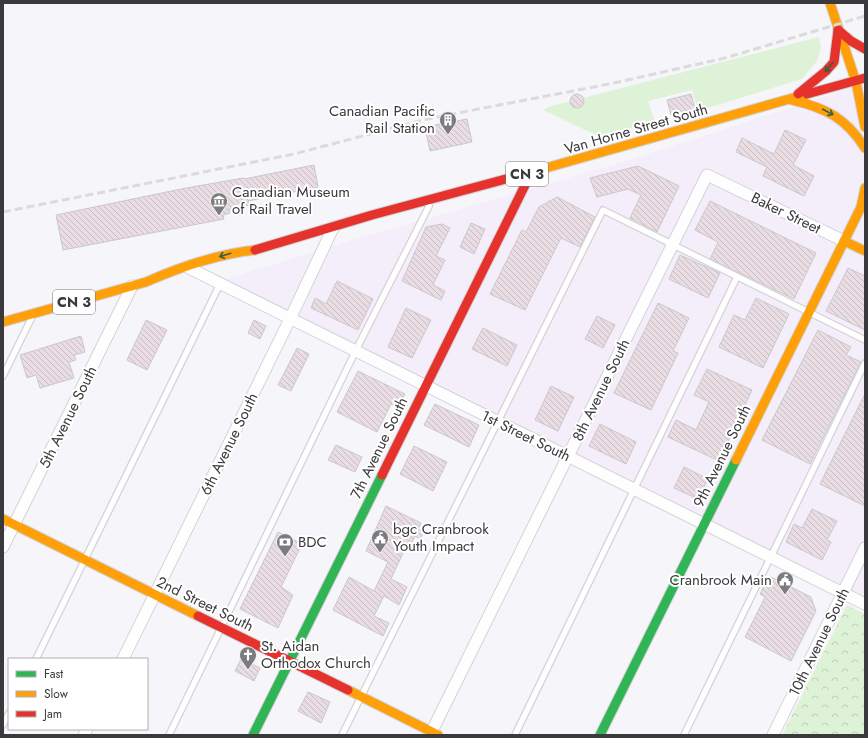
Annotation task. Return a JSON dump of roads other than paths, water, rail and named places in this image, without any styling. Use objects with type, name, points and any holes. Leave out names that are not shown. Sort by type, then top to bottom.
[{"type":"main road","points":[[830,3],[856,82],[865,127]]},
{"type":"main road","points":[[838,30],[851,41],[865,49]]},
{"type":"main road","points":[[791,100],[826,71],[834,62],[838,30]]},
{"type":"main road","name":"CN 3","points":[[856,82],[865,78]]},
{"type":"main road","name":"Van Horne Street South","points":[[3,322],[146,282],[188,272],[235,252],[263,249],[433,198],[531,173],[856,82]]},
{"type":"main road","points":[[791,100],[815,105],[834,116],[854,130],[865,148]]},
{"type":"main road","name":"7th Avenue South","points":[[253,735],[531,173]]},
{"type":"main road","name":"9th Avenue South","points":[[600,735],[861,206],[865,188]]},
{"type":"main road","name":"Baker Street","points":[[844,241],[865,251]]},
{"type":"main road","name":"Van Horne Street South","points":[[238,263],[263,249]]},
{"type":"main road","points":[[201,274],[217,270]]},
{"type":"main road","name":"Van Horne Street South","points":[[146,282],[177,280]]},
{"type":"main road","name":"2nd Street South","points":[[3,519],[290,661],[433,734]]},
{"type":"street","name":"Baker Street","points":[[707,175],[844,241]]},
{"type":"street","name":"8th Avenue South","points":[[433,734],[707,175]]},
{"type":"street","name":"6th Avenue South","points":[[124,658],[290,319],[333,228]]},
{"type":"street","name":"1st Street South","points":[[188,272],[201,274],[865,604]]},
{"type":"street","name":"5th Avenue South","points":[[3,547],[132,286]]},
{"type":"street","name":"10th Avenue South","points":[[773,735],[865,548]]},
{"type":"lane","points":[[169,735],[355,351],[433,198]]},
{"type":"lane","points":[[342,735],[603,210],[865,340]]},
{"type":"lane","points":[[515,735],[737,277]]},
{"type":"lane","points":[[36,658],[220,284]]},
{"type":"lane","points":[[3,376],[34,314]]},
{"type":"lane","points":[[684,735],[865,363]]},
{"type":"lane","points":[[3,725],[8,715]]},
{"type":"railway","points":[[3,212],[294,154],[427,119],[614,83],[725,58],[865,16]]},
{"type":"place","name":"Canadian Pacific Rail Station","points":[[448,135]]},
{"type":"place","name":"Canadian Museum of Rail Travel","points":[[219,216]]},
{"type":"place","name":"bgc Cranbrook Youth Impact","points":[[380,553]]},
{"type":"place","name":"BDC","points":[[285,557]]},
{"type":"place","name":"Cranbrook Main","points":[[785,595]]},
{"type":"place","name":"St. Aidan Orthodox Church","points":[[248,670]]}]
